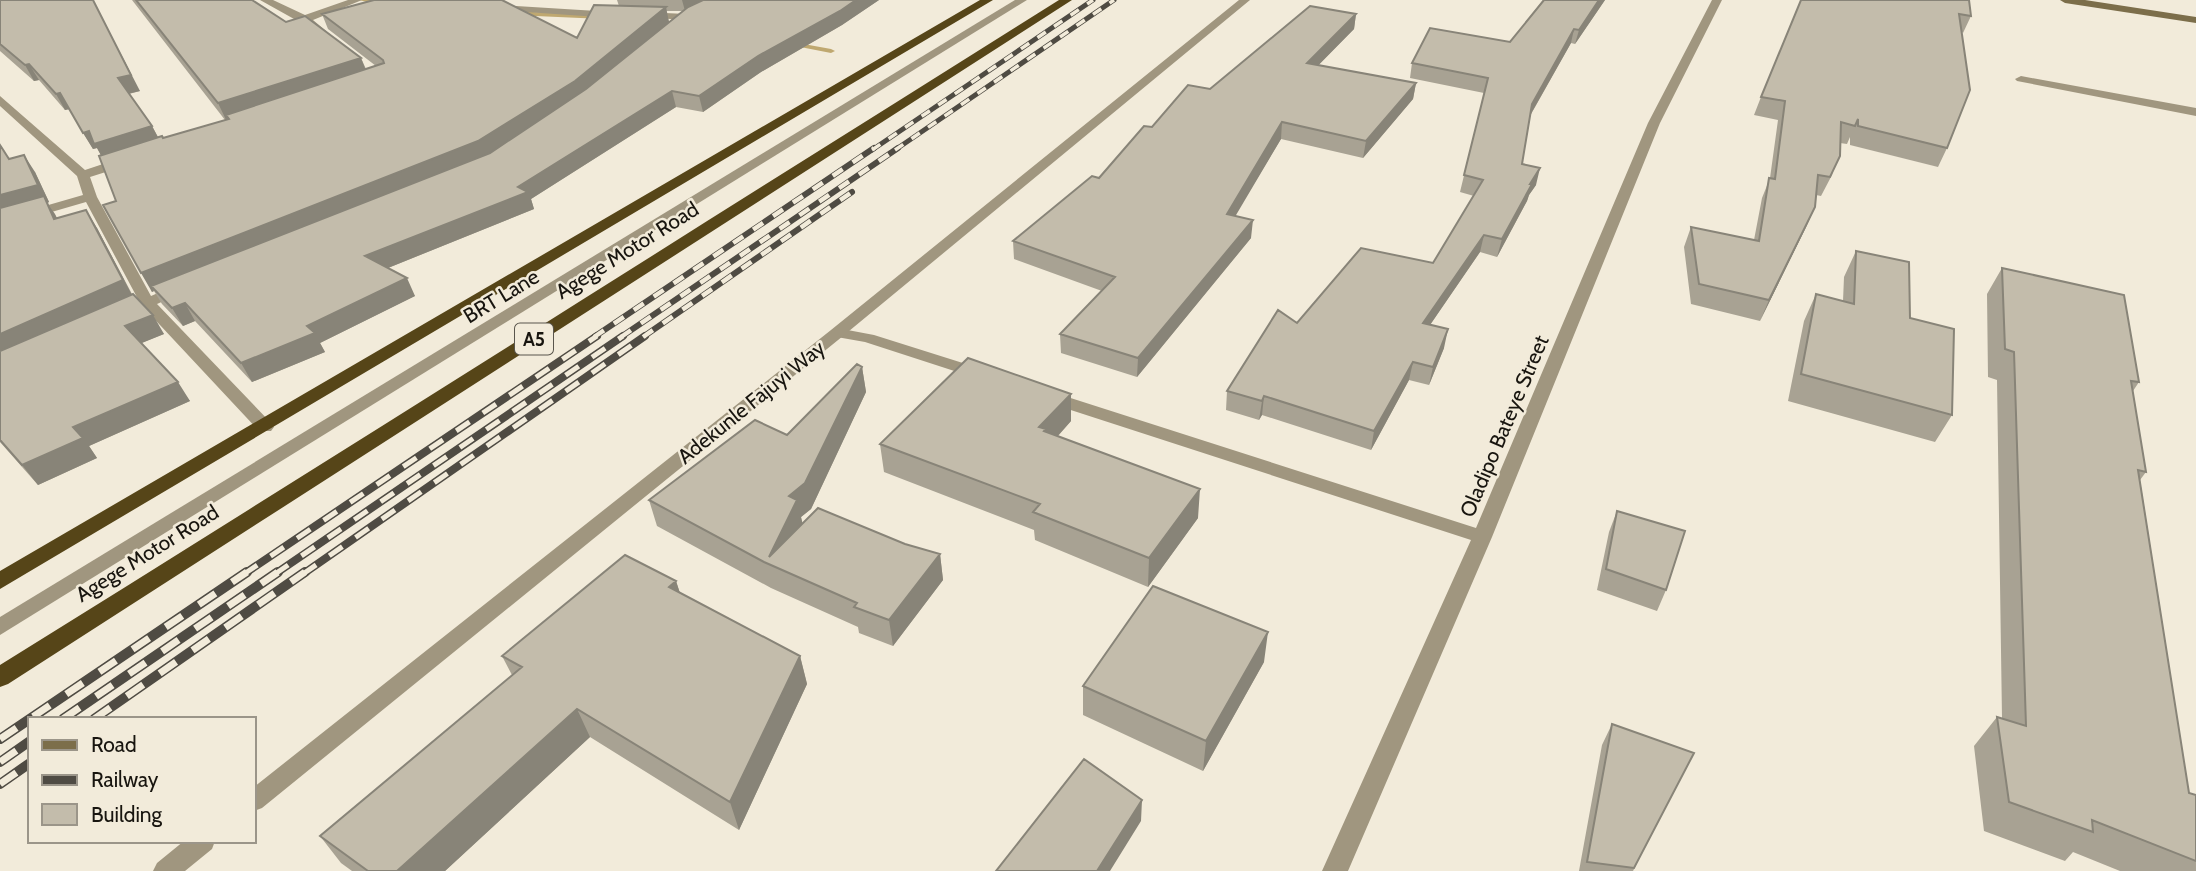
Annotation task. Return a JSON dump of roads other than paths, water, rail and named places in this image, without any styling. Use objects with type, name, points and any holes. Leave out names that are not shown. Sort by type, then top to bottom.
[{"type":"highway","name":"Agege Motor Road","points":[[0,581],[988,0]]},
{"type":"highway","name":"Agege Motor Road","points":[[0,677],[1067,0]]},
{"type":"main road","points":[[2066,0],[2196,20]]},
{"type":"street","points":[[265,0],[305,19],[327,36]]},
{"type":"street","points":[[305,19],[357,0]]},
{"type":"street","points":[[552,13],[568,0]]},
{"type":"street","name":"BRT Lane","points":[[0,627],[956,43],[1022,0]]},
{"type":"street","name":"Adekunle Fajuyi Way","points":[[256,799],[837,333],[1245,0]]},
{"type":"street","name":"Oladipo Bateye Street","points":[[1335,871],[1482,537],[1654,124],[1717,0]]},
{"type":"street","points":[[492,7],[552,13],[619,15]]},
{"type":"street","points":[[632,15],[692,15],[666,34]]},
{"type":"street","points":[[2021,79],[2196,112]]},
{"type":"street","points":[[0,100],[83,175],[90,197],[147,302],[265,427]]},
{"type":"street","points":[[83,175],[135,158]]},
{"type":"street","points":[[0,223],[90,197]]},
{"type":"street","points":[[110,319],[198,282]]},
{"type":"street","points":[[837,333],[868,338],[999,380]]},
{"type":"street","points":[[1038,393],[1482,537]]},
{"type":"street","points":[[166,871],[201,843]]},
{"type":"waterway","points":[[362,0],[383,4]]},
{"type":"waterway","points":[[513,13],[603,17]]},
{"type":"waterway","points":[[790,43],[831,51]]},
{"type":"railway","points":[[872,150],[1093,0]]},
{"type":"railway","points":[[895,150],[1114,0]]},
{"type":"railway","points":[[594,337],[874,148]]},
{"type":"railway","points":[[621,337],[898,148]]},
{"type":"railway","points":[[643,337],[852,192]]},
{"type":"railway","points":[[244,574],[597,336]]},
{"type":"railway","points":[[275,574],[623,336]]},
{"type":"railway","points":[[303,574],[645,336]]},
{"type":"railway","points":[[33,717],[247,572]]},
{"type":"railway","points":[[66,717],[278,572]]},
{"type":"railway","points":[[97,717],[305,572]]},
{"type":"railway","points":[[0,739],[28,720]]},
{"type":"railway","points":[[0,762],[28,742]]},
{"type":"railway","points":[[0,784],[28,764]]}]
